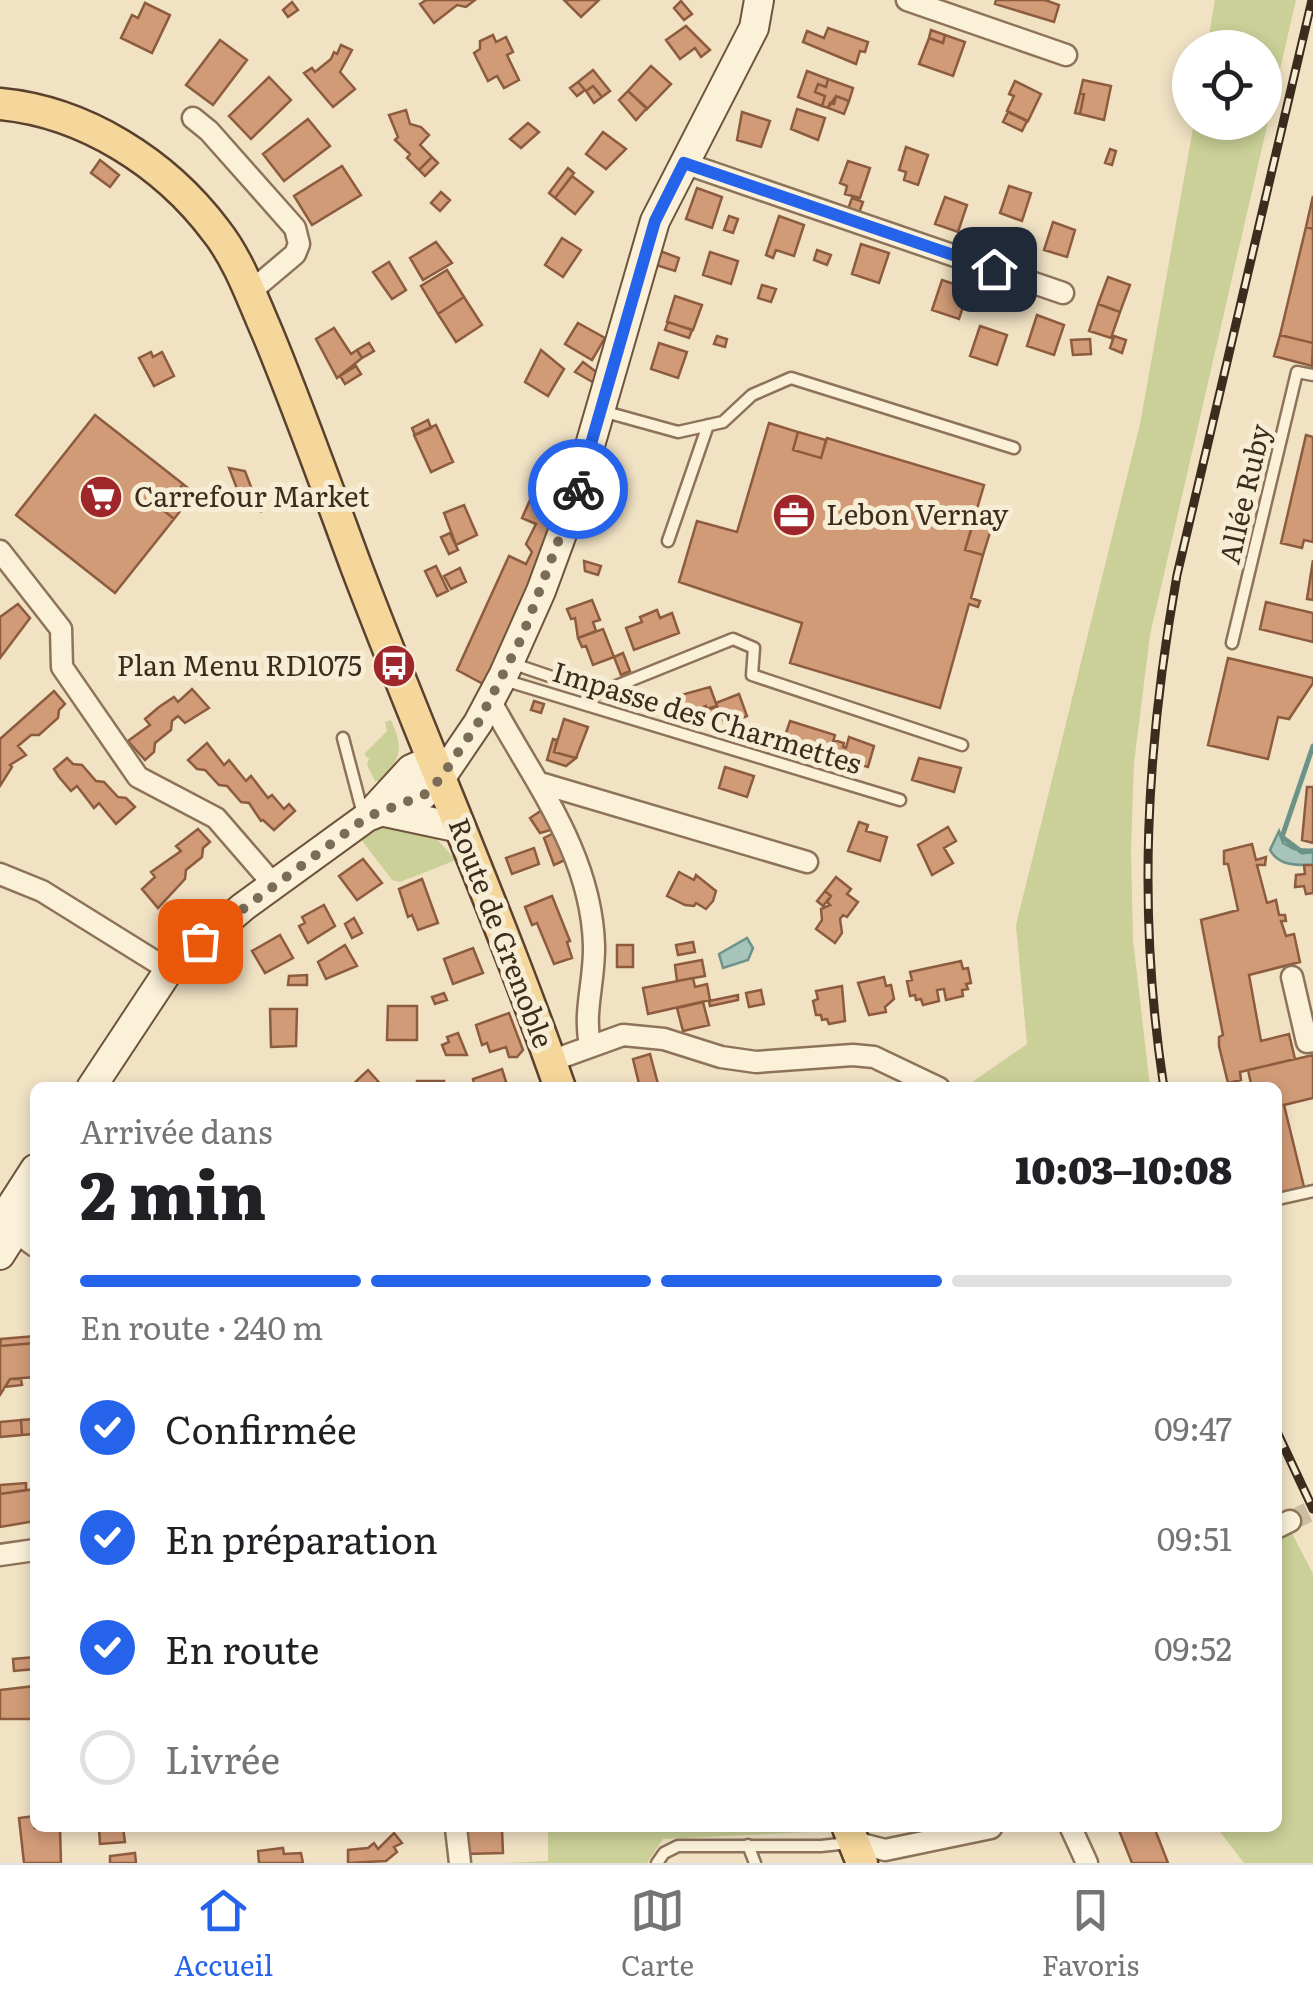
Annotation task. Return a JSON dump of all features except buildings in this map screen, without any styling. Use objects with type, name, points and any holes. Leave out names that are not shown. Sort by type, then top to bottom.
[{"type":"main road","name":"Route de Grenoble","points":[[0,104],[83,125],[147,162],[220,236],[250,292],[556,1074]]},
{"type":"street","points":[[96,1082],[169,970],[200,941],[372,816],[411,769],[436,770],[500,681],[573,504],[655,221],[754,28],[759,0]]},
{"type":"street","points":[[907,0],[1066,55]]},
{"type":"street","points":[[192,118],[259,184],[295,228],[299,244],[295,254],[250,292]]},
{"type":"street","points":[[684,163],[1064,292]]},
{"type":"street","points":[[0,552],[61,629],[62,667],[138,777],[216,818],[274,885]]},
{"type":"street","points":[[500,681],[522,761],[540,783],[571,842],[588,900],[594,946],[586,1023],[590,1045]]},
{"type":"street","points":[[540,783],[806,862]]},
{"type":"street","points":[[372,816],[460,828]]},
{"type":"street","points":[[0,874],[42,890],[169,970]]},
{"type":"street","points":[[1292,977],[1307,1042],[1313,1041]]},
{"type":"street","points":[[556,1074],[590,1045],[623,1035],[664,1039],[721,1057],[756,1062],[874,1057],[927,1082]]},
{"type":"street","points":[[8,1233],[30,1181]]},
{"type":"street","points":[[8,1233],[30,1206]]},
{"type":"street","points":[[0,1555],[30,1551]]},
{"type":"street","points":[[456,1832],[460,1863]]},
{"type":"street","points":[[855,1844],[885,1850],[972,1832]]},
{"type":"street","points":[[1073,1832],[1087,1863]]},
{"type":"lane","name":"Allée Ruby","points":[[1232,643],[1297,372],[1313,376]]},
{"type":"lane","points":[[601,410],[678,432],[723,422],[752,395],[792,378],[1014,448]]},
{"type":"lane","points":[[668,540],[708,425]]},
{"type":"lane","points":[[500,681],[599,692],[733,639],[754,648],[752,675],[962,745]]},
{"type":"lane","name":"Impasse des Charmettes","points":[[500,681],[900,800]]},
{"type":"lane","points":[[343,738],[372,816]]},
{"type":"lane","points":[[1282,1199],[1313,1191]]},
{"type":"lane","points":[[657,1863],[664,1853],[678,1846],[855,1844]]},
{"type":"lane","points":[[748,1845],[755,1863]]},
{"type":"green space","points":[[1215,0],[1296,0],[1282,61],[1282,30],[1210,30]]},
{"type":"green space","points":[[1191,140],[1264,140],[1150,635],[1134,763],[1133,940],[1149,1082],[972,1082],[1027,1044],[1016,925],[1140,424]]},
{"type":"green space","points":[[391,720],[398,752],[382,781],[375,781],[364,754],[387,731],[385,722]]},
{"type":"green space","points":[[392,824],[433,835],[456,860],[400,882],[392,880],[360,838]]},
{"type":"green space","points":[[1282,1514],[1313,1574],[1313,1863],[1244,1863],[1220,1832],[1282,1832]]},
{"type":"green space","points":[[548,1832],[808,1832],[663,1839],[647,1863],[505,1863],[548,1861]]},
{"type":"water","points":[[1279,831],[1283,843],[1294,849],[1313,850],[1313,865],[1288,864],[1274,855],[1270,850]]},
{"type":"water","points":[[747,938],[753,948],[748,960],[723,968],[719,954]]},
{"type":"waterway","points":[[1313,746],[1282,837],[1302,852],[1313,851]]},
{"type":"tunnel","points":[[1290,1521],[1313,1510]]},
{"type":"railway","points":[[1163,1082],[1150,958],[1148,894],[1152,767],[1166,640],[1177,575],[1312,0]]},
{"type":"railway","points":[[1282,1443],[1313,1509]]},
{"type":"way so far","points":[[200,941],[367,817],[424,795],[440,779],[478,723],[522,637],[578,489]]},
{"type":"place","name":"Carrefour Market","points":[[101,497]]},
{"type":"place","name":"Lebon Vernay","points":[[794,515]]},
{"type":"place","name":"Plan Menu RD1075","points":[[394,666]]},
{"type":"route","points":[[578,489],[655,221],[684,163],[994,269]]}]
